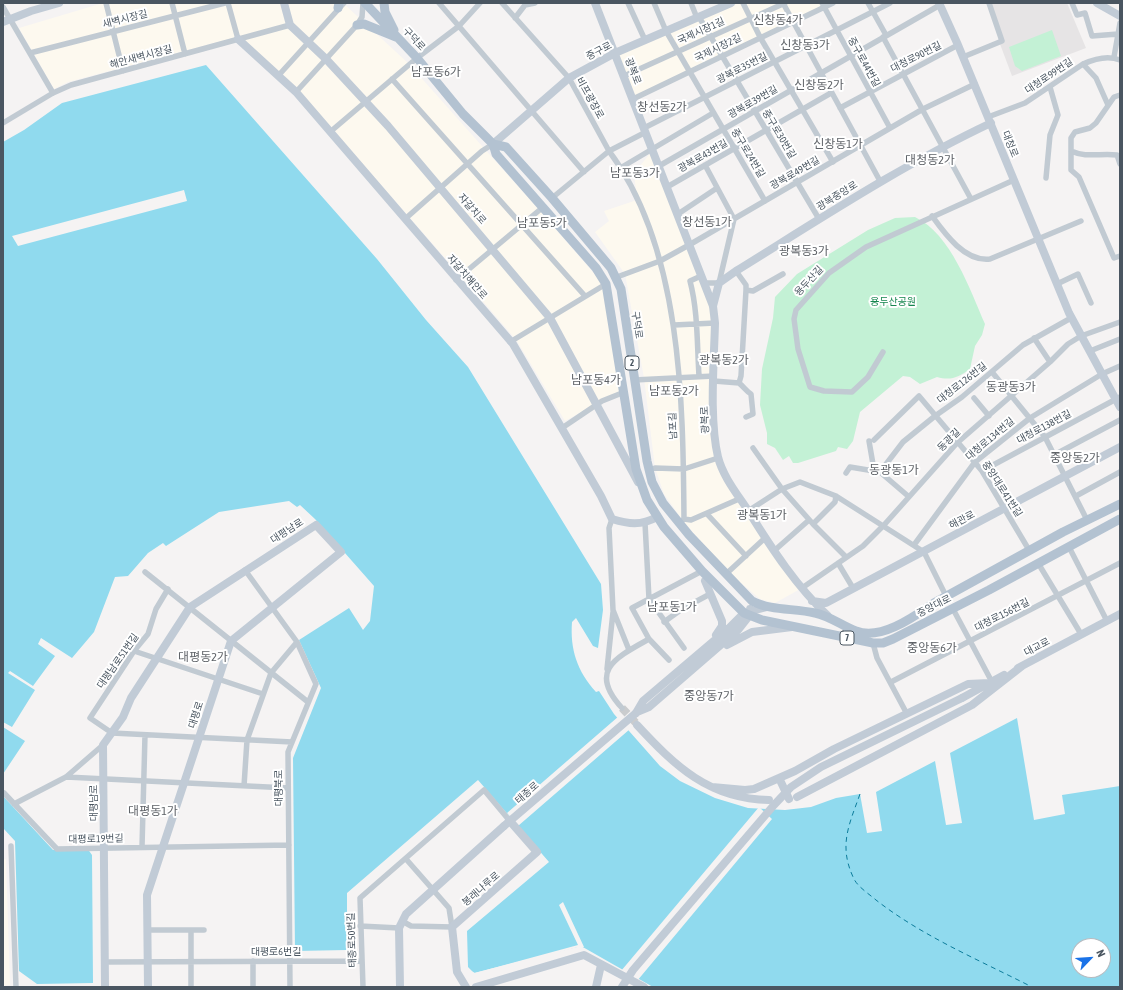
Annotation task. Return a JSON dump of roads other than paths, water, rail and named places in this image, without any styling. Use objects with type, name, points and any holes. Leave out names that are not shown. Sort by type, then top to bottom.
[{"type":"main road","points":[[5,15],[30,11],[59,3]]},
{"type":"main road","points":[[284,3],[290,25]]},
{"type":"main road","name":"구덕로","points":[[364,3],[417,58],[463,114],[493,144],[496,154],[596,268],[606,284],[622,394],[640,486],[656,517],[702,571],[748,613]]},
{"type":"main road","points":[[384,3],[385,12],[399,39]]},
{"type":"main road","name":"광복로","points":[[595,3],[678,214],[712,306],[715,323],[715,434],[718,458],[739,499],[765,538],[811,600],[829,617]]},
{"type":"main road","name":"중구로","points":[[493,144],[569,78],[615,53],[731,3]]},
{"type":"main road","points":[[1097,3],[1120,16]]},
{"type":"main road","name":"대청로","points":[[939,4],[990,120],[1072,318],[1102,374],[1118,398],[1120,407]]},
{"type":"main road","points":[[357,25],[364,24],[399,39]]},
{"type":"main road","name":"자갈치로","points":[[290,25],[326,59],[366,101],[494,249],[550,318],[640,486]]},
{"type":"main road","name":"자갈치해안로","points":[[238,39],[296,92],[510,342],[562,428],[601,496],[612,519]]},
{"type":"main road","name":"광복중앙로","points":[[719,283],[880,181],[990,120]]},
{"type":"main road","name":"구덕로","points":[[493,144],[506,147],[605,260],[617,277],[621,289],[649,470],[658,496],[682,521],[748,598],[767,607]]},
{"type":"main road","points":[[712,306],[719,283]]},
{"type":"main road","name":"해관로","points":[[811,600],[826,603],[1120,447]]},
{"type":"main road","name":"중앙대로","points":[[767,607],[815,613],[829,617],[858,632],[878,633],[920,612],[1029,550],[1120,504]]},
{"type":"main road","points":[[612,519],[628,524],[645,523],[656,517]]},
{"type":"main road","name":"중앙대로","points":[[748,613],[793,627],[874,643],[884,643],[893,640],[953,609],[1120,518]]},
{"type":"main road","name":"대평남로","points":[[105,987],[103,745],[123,717],[131,698],[155,658],[190,607],[316,524],[341,552],[272,607]]},
{"type":"main road","points":[[702,571],[722,626],[709,646]]},
{"type":"main road","points":[[748,598],[748,613],[767,607]]},
{"type":"main road","points":[[231,641],[272,607]]},
{"type":"main road","name":"태종로","points":[[401,924],[433,890],[507,823],[636,712],[643,702],[748,613]]},
{"type":"main road","name":"태종로","points":[[636,712],[649,707],[718,648],[738,630],[748,613]]},
{"type":"main road","name":"대교로","points":[[622,987],[633,970],[791,787],[821,767],[962,698],[1120,614]]},
{"type":"main road","points":[[718,648],[752,632],[793,627]]},
{"type":"main road","name":"대평로","points":[[148,987],[147,895],[231,641]]},
{"type":"main road","points":[[779,778],[793,798],[972,705],[1022,666]]},
{"type":"main road","points":[[712,787],[745,790],[754,789],[968,684],[990,683]]},
{"type":"main road","points":[[637,725],[672,761],[688,775],[712,787],[737,796],[769,800]]},
{"type":"main road","name":"봉래나루로","points":[[452,927],[538,852],[507,823]]},
{"type":"main road","points":[[400,987],[401,924]]},
{"type":"main road","points":[[452,927],[457,972],[466,987]]},
{"type":"main road","points":[[476,987],[584,955],[638,986]]},
{"type":"main road","points":[[596,987],[601,965]]},
{"type":"street","points":[[106,3],[123,71]]},
{"type":"street","points":[[172,3],[185,54]]},
{"type":"street","name":"새벽시장길","points":[[30,53],[225,3]]},
{"type":"street","points":[[228,3],[238,39]]},
{"type":"street","points":[[296,92],[357,25],[362,17],[364,3]]},
{"type":"street","points":[[439,3],[584,172]]},
{"type":"street","points":[[330,132],[417,58],[460,26],[480,3]]},
{"type":"street","name":"비프광장로","points":[[502,3],[569,78],[609,151]]},
{"type":"street","points":[[515,18],[525,6],[535,3]]},
{"type":"street","points":[[628,3],[645,40]]},
{"type":"street","name":"중구로24번길","points":[[654,3],[666,31],[765,201]]},
{"type":"street","name":"중구로30번길","points":[[692,3],[698,17],[711,36],[819,219]]},
{"type":"street","points":[[743,3],[760,37],[833,162]]},
{"type":"street","points":[[784,3],[792,22],[820,74],[880,181]]},
{"type":"street","name":"국제시장1길","points":[[624,76],[784,3]]},
{"type":"street","name":"국제시장2길","points":[[633,99],[792,22],[823,5],[833,3]]},
{"type":"street","points":[[868,3],[903,73],[971,200]]},
{"type":"street","name":"광복로35번길","points":[[645,130],[704,97],[890,3]]},
{"type":"street","points":[[963,57],[1002,41],[989,3]]},
{"type":"street","points":[[1072,3],[1077,15],[1085,13],[1092,36],[1118,34]]},
{"type":"street","name":"광복로39번길","points":[[659,166],[939,4]]},
{"type":"street","points":[[278,76],[340,5]]},
{"type":"street","name":"중구로44번길","points":[[823,5],[890,128]]},
{"type":"street","points":[[5,15],[30,53],[53,93]]},
{"type":"street","points":[[1120,23],[1114,57],[1120,60]]},
{"type":"street","name":"해안새벽시장길","points":[[3,123],[53,93],[72,86],[290,25]]},
{"type":"street","name":"대청로90번길","points":[[840,108],[903,73],[958,45]]},
{"type":"street","name":"대청로99번길","points":[[990,120],[1025,103],[1083,64],[1092,60],[1114,57]]},
{"type":"street","points":[[1083,64],[1096,78],[1108,104]]},
{"type":"street","points":[[392,79],[585,296]]},
{"type":"street","name":"광복로49번길","points":[[617,277],[660,261],[923,109],[974,84]]},
{"type":"street","points":[[1046,178],[1050,135],[1058,115],[1050,87]]},
{"type":"street","name":"광복로43번길","points":[[667,187],[831,93]]},
{"type":"street","points":[[1120,95],[1114,97],[1108,104],[1101,117],[1090,128],[1075,132],[1071,138],[1071,170],[1079,176],[1114,258],[1120,256]]},
{"type":"street","points":[[622,167],[714,113]]},
{"type":"street","points":[[552,198],[609,151],[645,130]]},
{"type":"street","points":[[405,219],[468,163],[493,144]]},
{"type":"street","name":"남포길","points":[[609,151],[622,167],[643,212],[660,261],[674,325],[679,377],[684,469],[682,521]]},
{"type":"street","points":[[1071,151],[1078,154],[1092,156],[1117,155],[1120,164]]},
{"type":"street","points":[[699,376],[695,324],[696,302],[690,281],[702,279],[719,283],[734,219],[705,166]]},
{"type":"street","name":"용두산길","points":[[883,352],[868,376],[852,392],[829,391],[810,387],[798,349],[794,319],[796,310],[829,273],[866,247],[1014,180]]},
{"type":"street","points":[[678,214],[718,188]]},
{"type":"street","points":[[456,280],[542,208]]},
{"type":"street","points":[[932,216],[947,236],[970,255],[981,260],[990,259],[1081,221]]},
{"type":"street","points":[[736,271],[746,284],[741,376],[739,383]]},
{"type":"street","points":[[746,290],[753,291],[783,274]]},
{"type":"street","points":[[1057,284],[1078,274],[1091,303]]},
{"type":"street","points":[[510,342],[606,284]]},
{"type":"street","name":"대청로126번길","points":[[877,471],[903,442],[935,416],[962,397],[1034,338],[1072,318]]},
{"type":"street","name":"동광길","points":[[802,588],[862,546],[884,525],[908,496],[957,443],[1012,396],[1068,344],[1081,336],[1120,322]]},
{"type":"street","points":[[674,325],[715,323]]},
{"type":"street","points":[[1034,338],[1050,362]]},
{"type":"street","points":[[1090,352],[1120,339]]},
{"type":"street","name":"대청로134번길","points":[[914,545],[974,462],[1030,418],[1102,374],[1120,366]]},
{"type":"street","points":[[992,372],[1045,436],[1087,520]]},
{"type":"street","points":[[634,380],[699,376],[739,383],[744,386],[745,391],[752,394],[753,414],[746,418]]},
{"type":"street","points":[[562,428],[602,401],[622,394]]},
{"type":"street","name":"중앙대로41번길","points":[[877,471],[872,440],[919,396],[982,471],[1029,550]]},
{"type":"street","points":[[974,398],[989,416]]},
{"type":"street","name":"대청로138번길","points":[[982,471],[1118,398]]},
{"type":"street","points":[[1054,455],[1120,420]]},
{"type":"street","points":[[754,448],[782,489],[811,522],[846,557]]},
{"type":"street","points":[[649,470],[655,468],[684,469],[718,458]]},
{"type":"street","points":[[846,473],[850,467],[877,471],[908,496]]},
{"type":"street","points":[[1076,496],[1120,472]]},
{"type":"street","points":[[748,511],[782,489],[800,482],[836,496],[884,525],[924,552],[946,596]]},
{"type":"street","points":[[775,550],[835,502],[836,496]]},
{"type":"street","points":[[682,521],[691,520],[707,514],[739,499]]},
{"type":"street","points":[[707,514],[746,556]]},
{"type":"street","points":[[612,519],[609,528],[613,610],[605,680],[608,690],[622,708]]},
{"type":"street","points":[[645,523],[649,599],[684,648]]},
{"type":"street","points":[[726,574],[765,538]]},
{"type":"street","points":[[1068,547],[1088,580],[1107,621]]},
{"type":"street","points":[[838,563],[853,588]]},
{"type":"street","points":[[1038,563],[1081,634]]},
{"type":"street","name":"대청로156번길","points":[[891,682],[1120,563]]},
{"type":"street","name":"대평북로","points":[[245,570],[297,642],[316,684],[288,752],[290,987]]},
{"type":"street","points":[[669,660],[649,639],[632,608],[702,571]]},
{"type":"street","points":[[145,572],[308,702]]},
{"type":"street","name":"대평남로51번길","points":[[112,733],[90,718],[134,651],[148,634],[156,609],[168,590]]},
{"type":"street","points":[[664,622],[682,609],[710,594]]},
{"type":"street","points":[[953,609],[990,683]]},
{"type":"street","points":[[613,610],[629,650]]},
{"type":"street","points":[[607,669],[629,650],[649,639]]},
{"type":"street","points":[[244,786],[247,740],[263,694],[271,673],[297,642]]},
{"type":"street","points":[[874,643],[877,658],[908,714]]},
{"type":"street","points":[[134,651],[263,694]]},
{"type":"street","points":[[112,733],[292,742]]},
{"type":"street","points":[[142,847],[145,735]]},
{"type":"street","points":[[14,804],[66,777],[103,745]]},
{"type":"street","points":[[66,777],[288,788]]},
{"type":"street","name":"태종로50번길","points":[[363,987],[360,898],[484,790],[507,823]]},
{"type":"street","name":"대평로19번길","points":[[4,793],[57,849],[289,845]]},
{"type":"street","points":[[11,846],[16,987]]},
{"type":"street","points":[[360,926],[401,924],[411,926],[452,927],[449,908],[406,859]]},
{"type":"street","points":[[148,930],[204,930]]},
{"type":"street","points":[[191,931],[191,987]]},
{"type":"street","points":[[104,962],[148,961]]},
{"type":"street","name":"대평로6번길","points":[[148,961],[362,961]]},
{"type":"street","points":[[253,961],[253,987]]},
{"type":"water","points":[[206,65],[377,259],[426,320],[468,367],[601,584],[603,610],[598,648],[593,646],[576,618],[572,622],[572,641],[576,659],[580,668],[589,684],[596,692],[599,691],[614,714],[660,766],[680,781],[715,798],[748,808],[785,810],[811,807],[836,798],[860,794],[867,833],[882,831],[876,792],[935,761],[946,825],[962,823],[950,753],[1017,718],[1034,820],[1065,814],[1062,795],[1120,786],[1120,987],[653,987],[581,946],[474,973],[468,967],[467,931],[549,862],[478,780],[347,893],[347,950],[295,951],[293,758],[321,688],[299,640],[349,608],[363,630],[370,621],[374,586],[315,519],[300,505],[297,507],[289,501],[219,512],[166,546],[163,543],[148,553],[128,576],[115,577],[94,632],[72,658],[41,638],[38,644],[55,656],[33,686],[10,671],[8,673],[35,690],[12,727],[3,722],[3,142],[24,130],[62,103]],"holes":[[[184,190],[187,201],[18,246],[12,236]]]},
{"type":"water","points":[[3,727],[25,741],[3,774]]},
{"type":"water","points":[[3,796],[53,850],[87,848],[92,855],[93,983],[37,984],[19,971],[15,841],[3,828]]},
{"type":"tunnel","points":[[622,708],[636,723]]},
{"type":"district","name":"신창동4가","points":[[778,20]]},
{"type":"district","name":"신창동3가","points":[[805,45]]},
{"type":"district","name":"남포동6가","points":[[436,72]]},
{"type":"district","name":"신창동2가","points":[[819,85]]},
{"type":"district","name":"창선동2가","points":[[662,107]]},
{"type":"district","name":"신창동1가","points":[[838,144]]},
{"type":"district","name":"대청동2가","points":[[930,160]]},
{"type":"district","name":"남포동3가","points":[[635,173]]},
{"type":"district","name":"창선동1가","points":[[707,222]]},
{"type":"district","name":"남포동5가","points":[[542,223]]},
{"type":"district","name":"광복동3가","points":[[804,251]]},
{"type":"district","name":"광복동2가","points":[[724,360]]},
{"type":"district","name":"남포동4가","points":[[596,380]]},
{"type":"district","name":"동광동3가","points":[[1011,387]]},
{"type":"district","name":"남포동2가","points":[[674,391]]},
{"type":"district","name":"중앙동2가","points":[[1075,458]]},
{"type":"district","name":"동광동1가","points":[[894,470]]},
{"type":"district","name":"광복동1가","points":[[762,515]]},
{"type":"district","name":"남포동1가","points":[[672,607]]},
{"type":"district","name":"중앙동6가","points":[[932,648]]},
{"type":"district","name":"대평동2가","points":[[203,657]]},
{"type":"district","name":"중앙동7가","points":[[709,696]]},
{"type":"district","name":"대평동1가","points":[[153,811]]},
{"type":"park label","name":"용두산공원","points":[[893,302]]}]
